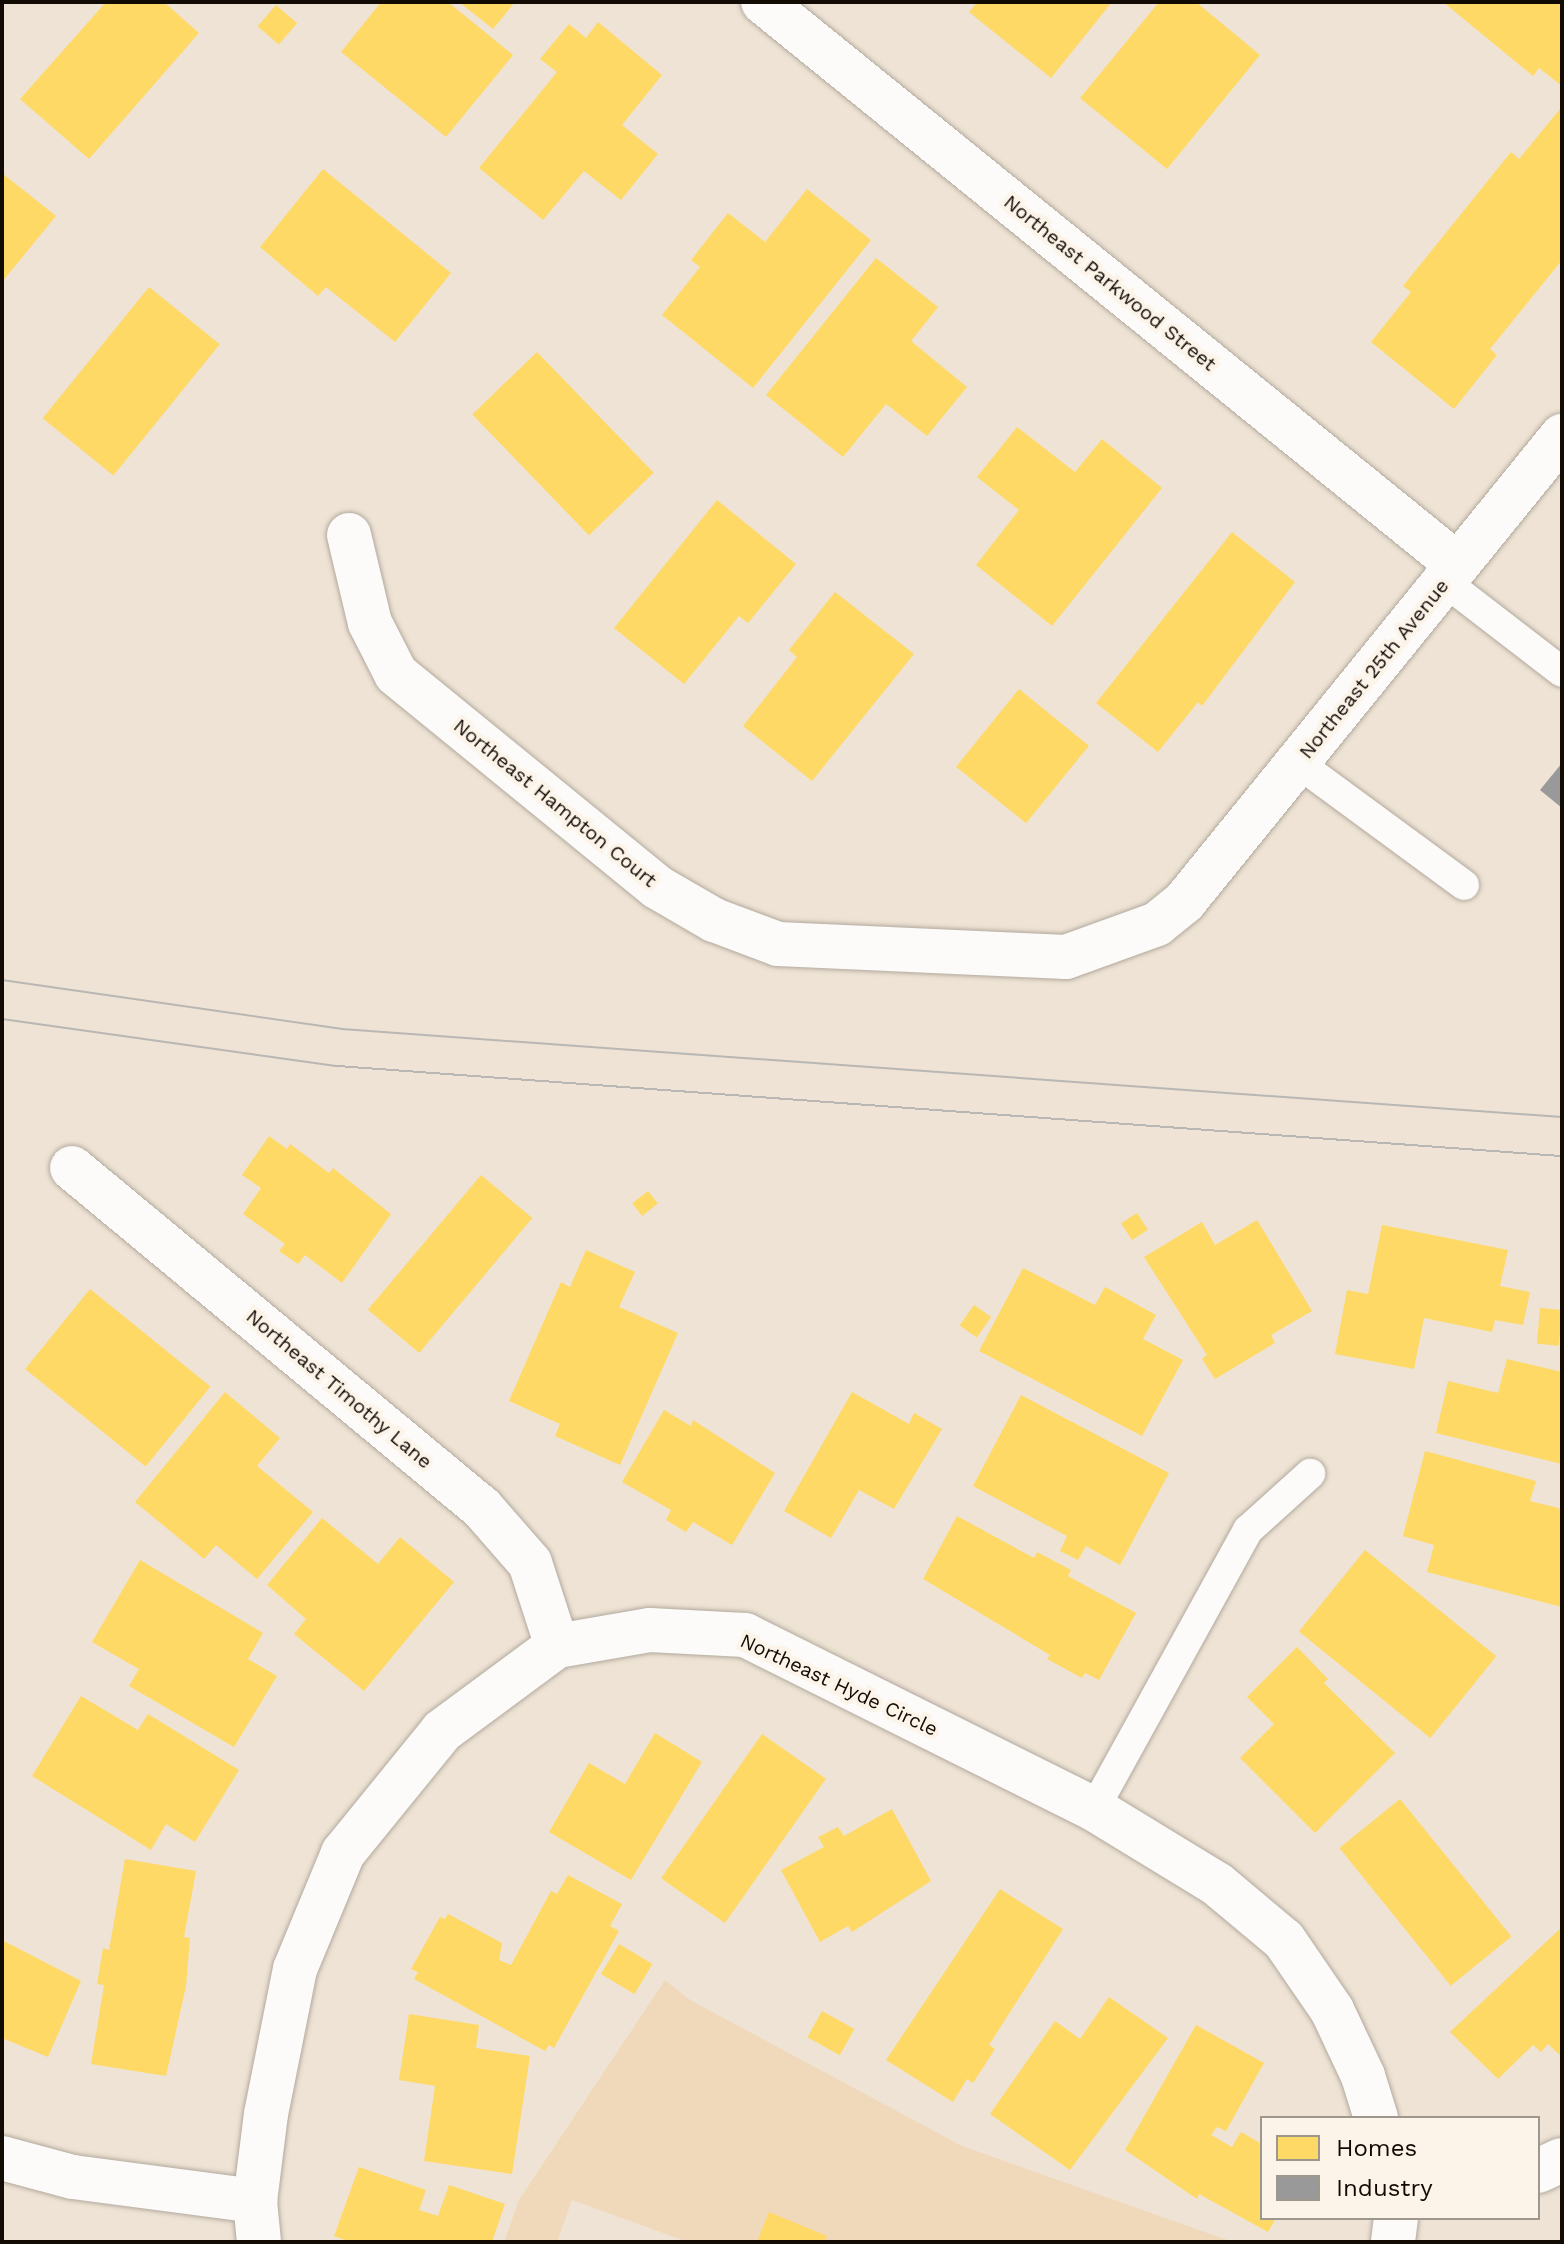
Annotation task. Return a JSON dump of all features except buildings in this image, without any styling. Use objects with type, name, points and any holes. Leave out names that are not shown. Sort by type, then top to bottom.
[{"type":"street","name":"Northeast Parkwood Street","points":[[763,2],[1451,573]]},
{"type":"street","name":"Northeast 25th Avenue","points":[[1185,901],[1562,436]]},
{"type":"street","name":"Northeast Hampton Court","points":[[349,535],[370,623],[396,674],[657,887],[714,920],[778,944],[1066,957],[1157,924],[1185,901]]},
{"type":"street","name":"Northeast Timothy Lane","points":[[72,1168],[482,1508],[530,1563],[557,1646]]},
{"type":"street","name":"Northeast Hyde Circle","points":[[257,2221],[266,2114],[295,1969],[343,1853],[442,1731],[557,1646],[650,1630],[745,1635],[1094,1809],[1217,1884],[1284,1940],[1332,2010],[1363,2076],[1375,2116]]},
{"type":"street","points":[[2,2158],[257,2221]]},
{"type":"street","points":[[1540,2170],[1562,2160]]},
{"type":"street","points":[[1393,2242],[1396,2220]]},
{"type":"lane","points":[[1451,573],[1562,672]]},
{"type":"lane","points":[[1298,763],[1464,885]]},
{"type":"lane","points":[[1094,1809],[1248,1530],[1310,1474]]},
{"type":"shaded area","points":[[665,1980],[690,2000],[962,2146],[1233,2242],[688,2242],[572,2200],[557,2242],[504,2242],[519,2200]]},
{"type":"tram line","points":[[2,980],[342,1029],[1562,1117]]},
{"type":"tram line","points":[[2,1019],[338,1066],[1562,1156]]}]
